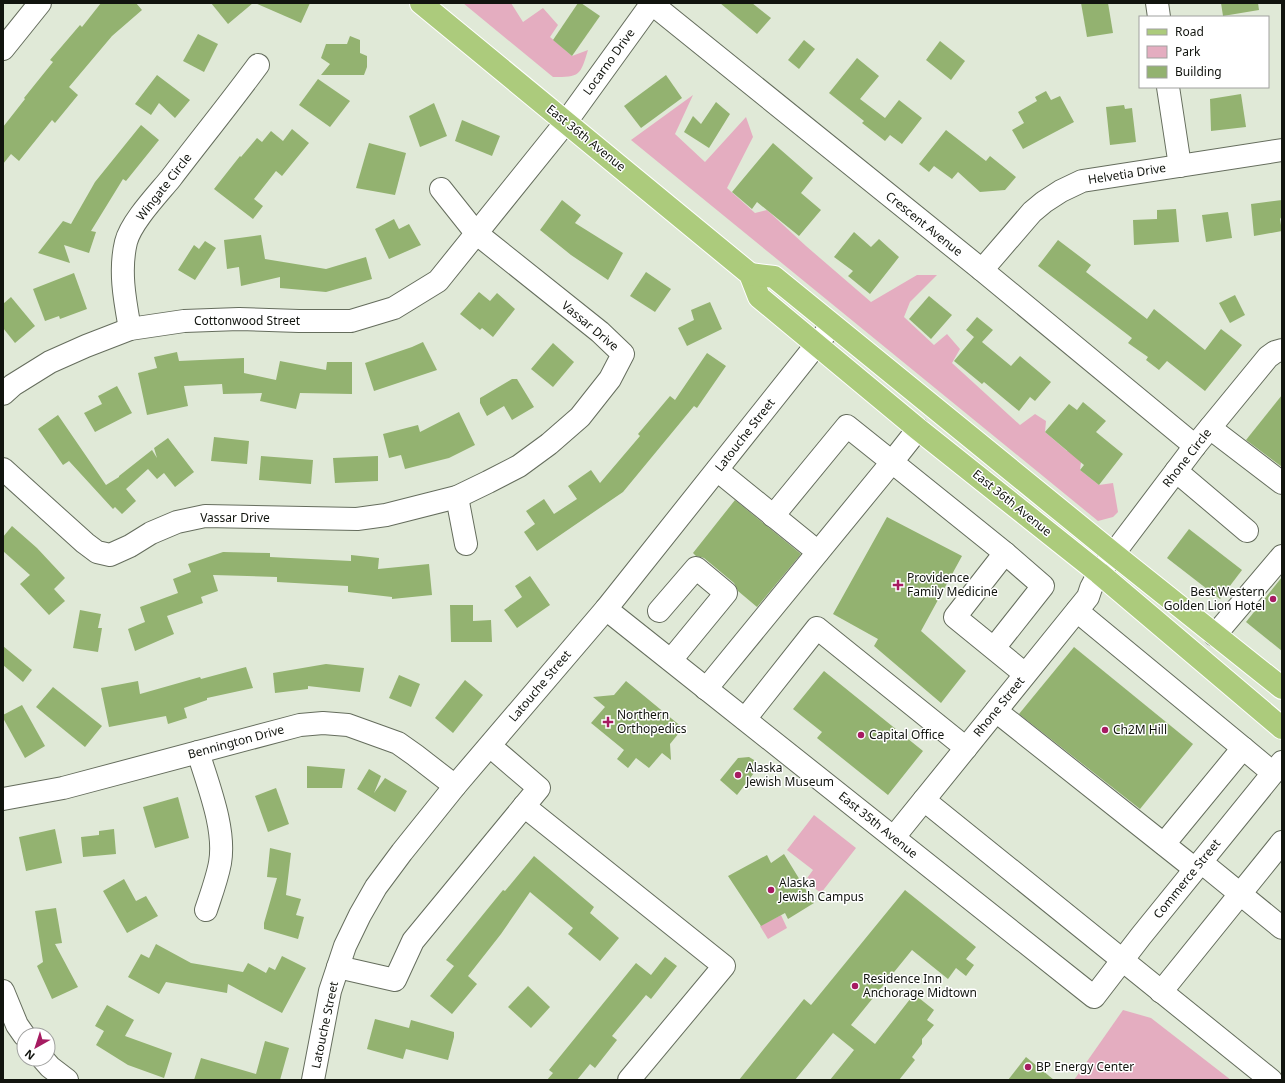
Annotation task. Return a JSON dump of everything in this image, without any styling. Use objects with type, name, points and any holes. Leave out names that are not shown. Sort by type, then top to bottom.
[{"type":"main road","name":"East 36th Avenue","points":[[421,3],[750,274],[759,297],[816,345],[918,429],[1099,573],[1282,728]]},
{"type":"main road","name":"East 36th Avenue","points":[[750,274],[774,277],[1114,554],[1282,688]]},
{"type":"street","points":[[3,49],[40,3]]},
{"type":"street","name":"Locarno Drive","points":[[566,122],[652,3]]},
{"type":"street","name":"Crescent Avenue","points":[[652,3],[982,270],[1195,446]]},
{"type":"street","points":[[1156,3],[1158,16]]},
{"type":"street","name":"Wingate Circle","points":[[130,329],[122,265],[127,241],[139,218],[258,65]]},
{"type":"street","points":[[1168,88],[1180,166]]},
{"type":"street","name":"Cottonwood Street","points":[[3,394],[13,385],[50,362],[130,329],[192,320],[239,319],[351,321],[394,308],[438,281],[566,122]]},
{"type":"street","name":"Helvetia Drive","points":[[982,270],[1032,212],[1062,190],[1082,181],[1282,150]]},
{"type":"street","points":[[441,189],[476,233]]},
{"type":"street","name":"Vassar Drive","points":[[3,469],[85,543],[97,552],[110,555],[130,546],[151,533],[176,522],[205,516],[357,520],[393,513],[457,497],[488,482],[519,466],[549,444],[580,418],[610,379],[623,354],[600,332],[476,233]]},
{"type":"street","name":"Latouche Street","points":[[313,1080],[330,991],[345,946],[376,887],[455,786],[606,609],[832,325]]},
{"type":"street","name":"Rhone Circle","points":[[1099,573],[1195,446],[1268,358],[1275,352],[1282,350]]},
{"type":"street","points":[[773,516],[847,426],[1005,553],[1043,586],[994,648]]},
{"type":"street","points":[[1210,428],[1282,483]]},
{"type":"street","points":[[706,688],[918,429]]},
{"type":"street","points":[[717,470],[818,552]]},
{"type":"street","points":[[1176,471],[1247,531]]},
{"type":"street","points":[[457,497],[466,544]]},
{"type":"street","points":[[1005,553],[955,617],[1025,674]]},
{"type":"street","points":[[1216,635],[1282,556]]},
{"type":"street","points":[[659,612],[696,568],[726,593],[671,660]]},
{"type":"street","name":"Rhone Street","points":[[894,837],[1088,597],[1099,573]]},
{"type":"street","name":"East 35th Avenue","points":[[606,609],[1094,997]]},
{"type":"street","points":[[1077,611],[1243,748],[1278,768]]},
{"type":"street","points":[[744,719],[817,628],[966,748]]},
{"type":"street","points":[[996,711],[1164,844],[1240,894],[1282,928]]},
{"type":"street","name":"Bennington Drive","points":[[3,799],[63,788],[300,725],[323,723],[348,726],[398,743],[416,755],[455,786]]},
{"type":"street","points":[[338,967],[395,980],[412,942],[539,788],[490,746]]},
{"type":"street","points":[[1164,844],[1243,748]]},
{"type":"street","points":[[198,752],[219,822],[221,843],[220,862],[206,910]]},
{"type":"street","name":"Commerce Street","points":[[1094,997],[1198,865],[1278,768]]},
{"type":"street","points":[[924,800],[1271,1080]]},
{"type":"street","points":[[524,806],[724,966],[629,1080]]},
{"type":"street","points":[[1161,992],[1282,842]]},
{"type":"street","points":[[3,991],[18,1027]]},
{"type":"street","points":[[50,1067],[67,1080]]},
{"type":"green space","points":[[463,3],[511,3],[523,22],[543,8],[558,25],[550,37],[572,56],[588,50],[581,70],[574,75],[553,77]]},
{"type":"green space","points":[[693,95],[675,134],[705,162],[746,117],[753,137],[727,188],[755,213],[767,210],[871,302],[917,275],[937,275],[910,302],[904,317],[934,345],[947,334],[960,349],[952,363],[1020,425],[1035,414],[1046,421],[1045,432],[1067,451],[1083,447],[1080,470],[1099,485],[1113,483],[1118,512],[1113,517],[1098,521],[631,140]]},
{"type":"green space","points":[[814,815],[856,848],[821,893],[805,881],[813,870],[787,850]]},
{"type":"green space","points":[[781,915],[787,928],[768,939],[760,926]]},
{"type":"green space","points":[[1123,1010],[1151,1018],[1231,1080],[1074,1080]]},
{"type":"building","points":[[101,3],[136,3],[142,10],[112,36],[69,87],[78,95],[55,123],[52,120],[19,161],[11,154],[3,164],[3,127],[53,62],[50,60],[80,25],[82,27]]},
{"type":"building","points":[[211,3],[253,3],[228,24]]},
{"type":"building","points":[[255,3],[310,3],[301,23]]},
{"type":"building","points":[[578,3],[581,3],[600,16],[572,56],[553,40]]},
{"type":"building","points":[[720,3],[752,3],[771,18],[757,34]]},
{"type":"building","points":[[1081,3],[1108,3],[1113,33],[1087,37]]},
{"type":"building","points":[[1221,3],[1258,3],[1259,10],[1223,16]]},
{"type":"building","points":[[198,34],[218,44],[204,72],[183,61]]},
{"type":"building","points":[[350,36],[360,40],[360,53],[367,56],[367,67],[364,75],[321,75],[330,64],[321,58],[326,44],[347,44]]},
{"type":"building","points":[[804,40],[815,49],[799,69],[788,60]]},
{"type":"building","points":[[940,41],[965,61],[951,80],[926,60]]},
{"type":"building","points":[[857,58],[879,76],[860,99],[885,118],[899,100],[922,118],[902,144],[890,135],[885,141],[862,123],[864,121],[829,93]]},
{"type":"building","points":[[157,75],[190,100],[175,118],[159,103],[151,115],[135,104]]},
{"type":"building","points":[[666,75],[682,98],[641,128],[624,106]]},
{"type":"building","points":[[318,79],[350,101],[330,127],[299,105]]},
{"type":"building","points":[[1046,91],[1051,100],[1060,96],[1074,122],[1023,149],[1012,130],[1024,123],[1018,112],[1037,101],[1035,97]]},
{"type":"building","points":[[1241,94],[1246,127],[1211,131],[1210,99]]},
{"type":"building","points":[[716,102],[730,114],[709,148],[684,132],[693,116],[701,124]]},
{"type":"building","points":[[434,103],[447,136],[420,147],[409,116]]},
{"type":"building","points":[[1124,105],[1125,109],[1132,108],[1136,142],[1110,145],[1106,107]]},
{"type":"building","points":[[462,120],[500,136],[492,156],[455,141]]},
{"type":"building","points":[[141,125],[159,140],[126,181],[123,179],[91,231],[96,232],[89,253],[64,245],[70,263],[38,253],[63,221],[71,224],[95,182]]},
{"type":"building","points":[[292,129],[309,143],[282,176],[276,171],[254,199],[263,206],[253,219],[214,189],[240,156],[241,157],[257,138],[262,142],[271,131],[283,141]]},
{"type":"building","points":[[946,130],[986,161],[990,156],[1016,177],[1005,190],[980,192],[958,172],[952,179],[934,166],[929,172],[919,164]]},
{"type":"building","points":[[369,143],[406,153],[395,195],[356,188]]},
{"type":"building","points":[[773,143],[813,178],[801,193],[821,210],[799,236],[757,202],[752,209],[732,192]]},
{"type":"building","points":[[562,200],[581,215],[575,223],[623,253],[608,280],[571,255],[540,230]]},
{"type":"building","points":[[1282,200],[1282,216],[1280,219],[1282,231],[1254,236],[1251,204]]},
{"type":"building","points":[[1176,209],[1179,242],[1134,245],[1133,220],[1157,219],[1157,210]]},
{"type":"building","points":[[1228,212],[1232,238],[1206,242],[1202,215]]},
{"type":"building","points":[[394,219],[399,229],[409,224],[421,245],[389,259],[375,229]]},
{"type":"building","points":[[854,232],[871,247],[879,239],[899,257],[870,294],[848,276],[853,271],[834,257]]},
{"type":"building","points":[[261,235],[265,259],[326,269],[366,257],[372,279],[326,292],[280,288],[280,277],[241,286],[239,267],[227,269],[224,240]]},
{"type":"building","points":[[1058,240],[1091,265],[1086,272],[1147,319],[1154,309],[1205,350],[1221,329],[1242,345],[1205,391],[1167,361],[1159,370],[1146,360],[1148,357],[1128,343],[1132,338],[1038,266]]},
{"type":"building","points":[[205,241],[216,248],[195,280],[178,270],[194,245],[199,249]]},
{"type":"building","points":[[646,272],[671,289],[655,312],[630,296]]},
{"type":"building","points":[[74,273],[87,309],[60,319],[59,316],[45,321],[33,289]]},
{"type":"building","points":[[479,292],[490,301],[497,293],[515,309],[493,337],[482,328],[480,330],[460,314]]},
{"type":"building","points":[[1235,295],[1245,315],[1230,323],[1219,303]]},
{"type":"building","points":[[929,296],[952,315],[931,339],[909,319]]},
{"type":"building","points":[[11,297],[35,326],[15,343],[3,328],[3,304]]},
{"type":"building","points":[[710,302],[722,329],[687,346],[678,328],[694,320],[691,310]]},
{"type":"building","points":[[977,317],[993,330],[982,342],[1011,366],[1020,356],[1051,382],[1035,401],[1030,397],[1019,411],[984,382],[982,384],[954,361],[974,337],[966,330]]},
{"type":"building","points":[[423,342],[437,370],[374,391],[365,363]]},
{"type":"building","points":[[553,343],[574,362],[553,387],[531,369]]},
{"type":"building","points":[[177,352],[179,361],[244,358],[244,373],[276,380],[280,361],[326,370],[327,362],[352,362],[352,394],[300,393],[296,409],[260,401],[262,393],[223,394],[222,384],[184,386],[188,406],[147,415],[138,373],[157,368],[154,357]]},
{"type":"building","points":[[707,353],[726,366],[697,408],[694,406],[623,492],[537,551],[524,532],[535,524],[526,511],[544,499],[554,514],[577,499],[568,486],[591,470],[600,483],[640,436],[638,434],[670,396],[675,400]]},
{"type":"building","points":[[512,379],[517,379],[534,407],[512,420],[504,406],[487,416],[480,403],[480,398]]},
{"type":"building","points":[[117,386],[132,413],[95,432],[84,413],[102,404],[98,396]]},
{"type":"building","points":[[1282,395],[1282,467],[1246,440]]},
{"type":"building","points":[[1083,402],[1106,421],[1096,432],[1123,454],[1099,485],[1080,470],[1084,465],[1045,432],[1069,404],[1077,410]]},
{"type":"building","points":[[459,412],[475,445],[449,458],[405,469],[401,455],[389,458],[383,434],[418,425],[420,432]]},
{"type":"building","points":[[58,415],[106,485],[119,477],[152,450],[157,458],[154,448],[168,438],[194,472],[175,487],[164,473],[157,479],[148,469],[126,489],[136,501],[122,514],[115,507],[113,509],[69,461],[63,465],[38,429]]},
{"type":"building","points":[[214,437],[249,441],[247,464],[211,461]]},
{"type":"building","points":[[261,456],[313,460],[311,484],[259,480]]},
{"type":"building","points":[[378,456],[378,481],[335,483],[333,458]]},
{"type":"building","points":[[735,500],[801,554],[757,607],[738,591],[734,583],[704,558],[696,556],[693,553]]},
{"type":"building","name":"Providence Family Medicine","points":[[887,517],[962,556],[921,631],[966,671],[941,703],[874,646],[878,639],[833,614]]},
{"type":"building","points":[[12,526],[37,548],[65,578],[54,589],[65,601],[49,615],[20,584],[30,575],[3,551],[3,537]]},
{"type":"building","points":[[1189,529],[1242,570],[1220,599],[1167,558]]},
{"type":"building","points":[[223,552],[270,553],[270,557],[351,561],[351,555],[379,558],[378,569],[429,564],[432,595],[392,599],[392,597],[348,592],[348,586],[277,582],[277,577],[213,575],[218,591],[201,597],[203,603],[167,616],[174,634],[135,651],[128,629],[145,622],[140,607],[178,593],[173,579],[191,572],[188,564]]},
{"type":"building","points":[[530,576],[550,605],[517,628],[504,610],[522,597],[515,586]]},
{"type":"building","name":"Best Western Golden Lion Hotel","points":[[1282,577],[1282,651],[1246,622]]},
{"type":"building","points":[[450,605],[473,605],[473,621],[491,620],[492,642],[451,642]]},
{"type":"building","points":[[80,610],[101,614],[98,628],[102,628],[98,652],[73,648]]},
{"type":"building","points":[[3,646],[32,670],[23,682],[3,665]]},
{"type":"building","name":"Ch2M Hill","points":[[1074,647],[1193,744],[1140,809],[1019,714]]},
{"type":"building","points":[[326,664],[364,668],[360,692],[308,686],[308,689],[275,693],[273,673]]},
{"type":"building","points":[[246,667],[253,688],[207,698],[207,700],[184,708],[187,718],[168,724],[166,716],[109,727],[101,688],[138,681],[140,694],[200,677],[201,679]]},
{"type":"building","name":"Capital Office","points":[[824,671],[923,751],[888,795],[817,738],[822,732],[793,709]]},
{"type":"building","points":[[399,675],[420,684],[411,707],[389,698]]},
{"type":"building","points":[[465,680],[483,695],[453,733],[435,718]]},
{"type":"building","points":[[626,681],[683,728],[670,744],[671,760],[662,753],[649,768],[636,758],[628,768],[617,759],[624,750],[591,723],[605,707],[593,697],[614,695]]},
{"type":"building","points":[[53,687],[102,726],[85,747],[36,707]]},
{"type":"building","points":[[22,705],[45,746],[25,758],[3,718],[3,715]]},
{"type":"building","name":"Alaska Jewish Museum","points":[[749,757],[754,760],[757,769],[737,795],[720,780],[738,758]]},
{"type":"building","points":[[307,766],[345,769],[342,788],[307,788]]},
{"type":"building","points":[[369,769],[381,776],[374,793],[385,778],[407,791],[395,812],[357,789]]},
{"type":"building","points":[[276,788],[289,824],[268,832],[255,796]]},
{"type":"building","points":[[178,797],[189,838],[155,848],[143,807]]},
{"type":"building","points":[[55,829],[62,863],[26,871],[19,837]]},
{"type":"building","points":[[114,829],[116,854],[83,857],[81,837],[99,835],[99,831]]},
{"type":"building","points":[[270,848],[291,853],[286,895],[301,899],[296,915],[304,917],[298,939],[264,929],[264,923],[277,878],[267,877]]},
{"type":"building","name":"Alaska Jewish Campus","points":[[784,854],[814,903],[788,919],[785,913],[761,926],[728,876],[767,855],[771,863]]},
{"type":"building","points":[[534,856],[594,907],[590,913],[619,938],[600,961],[568,934],[573,928],[530,892],[501,934],[468,976],[477,984],[452,1014],[430,996],[454,966],[446,960],[503,890],[505,891]]},
{"type":"building","points":[[124,879],[136,901],[146,896],[158,916],[127,933],[103,891]]},
{"type":"building","name":"Residence Inn Anchorage Midtown","points":[[905,890],[976,947],[966,959],[974,965],[966,976],[956,968],[948,979],[912,950],[851,1025],[875,1044],[914,994],[934,1010],[927,1020],[934,1025],[922,1039],[922,1044],[912,1057],[915,1060],[899,1080],[830,1080],[854,1050],[833,1033],[795,1080],[739,1080],[804,999],[811,1005]]},
{"type":"building","points":[[56,908],[62,943],[55,944],[78,987],[52,999],[37,966],[43,962],[35,911]]},
{"type":"building","points":[[156,944],[191,963],[243,972],[248,963],[266,973],[269,967],[275,970],[282,956],[306,968],[282,1013],[228,984],[227,993],[166,982],[159,994],[128,977],[141,954],[149,958]]},
{"type":"building","points":[[665,957],[677,966],[651,999],[646,995],[612,1036],[617,1040],[595,1068],[590,1064],[577,1080],[547,1080],[553,1073],[549,1070],[636,963],[651,975]]},
{"type":"building","points":[[528,986],[550,1007],[531,1028],[508,1007]]},
{"type":"building","points":[[107,1005],[134,1020],[125,1036],[172,1053],[164,1078],[128,1065],[96,1045],[104,1031],[95,1026]]},
{"type":"building","points":[[375,1019],[409,1028],[411,1020],[454,1032],[448,1060],[406,1049],[403,1059],[367,1049]]},
{"type":"building","points":[[265,1041],[289,1048],[280,1080],[194,1080],[201,1058],[256,1074]]},
{"type":"building","name":"BP Energy Center","points":[[1026,1057],[1054,1080],[1008,1080]]},
{"type":"place","name":"Providence Family Medicine","points":[[898,585]]},
{"type":"place","name":"Best Western Golden Lion Hotel","points":[[1273,599]]},
{"type":"place","name":"Northern Orthopedics","points":[[608,722]]},
{"type":"place","name":"Ch2M Hill","points":[[1105,730]]},
{"type":"place","name":"Capital Office","points":[[861,735]]},
{"type":"place","name":"Alaska Jewish Museum","points":[[738,775]]},
{"type":"place","name":"Alaska Jewish Campus","points":[[771,890]]},
{"type":"place","name":"Residence Inn Anchorage Midtown","points":[[855,986]]},
{"type":"place","name":"BP Energy Center","points":[[1028,1067]]}]
